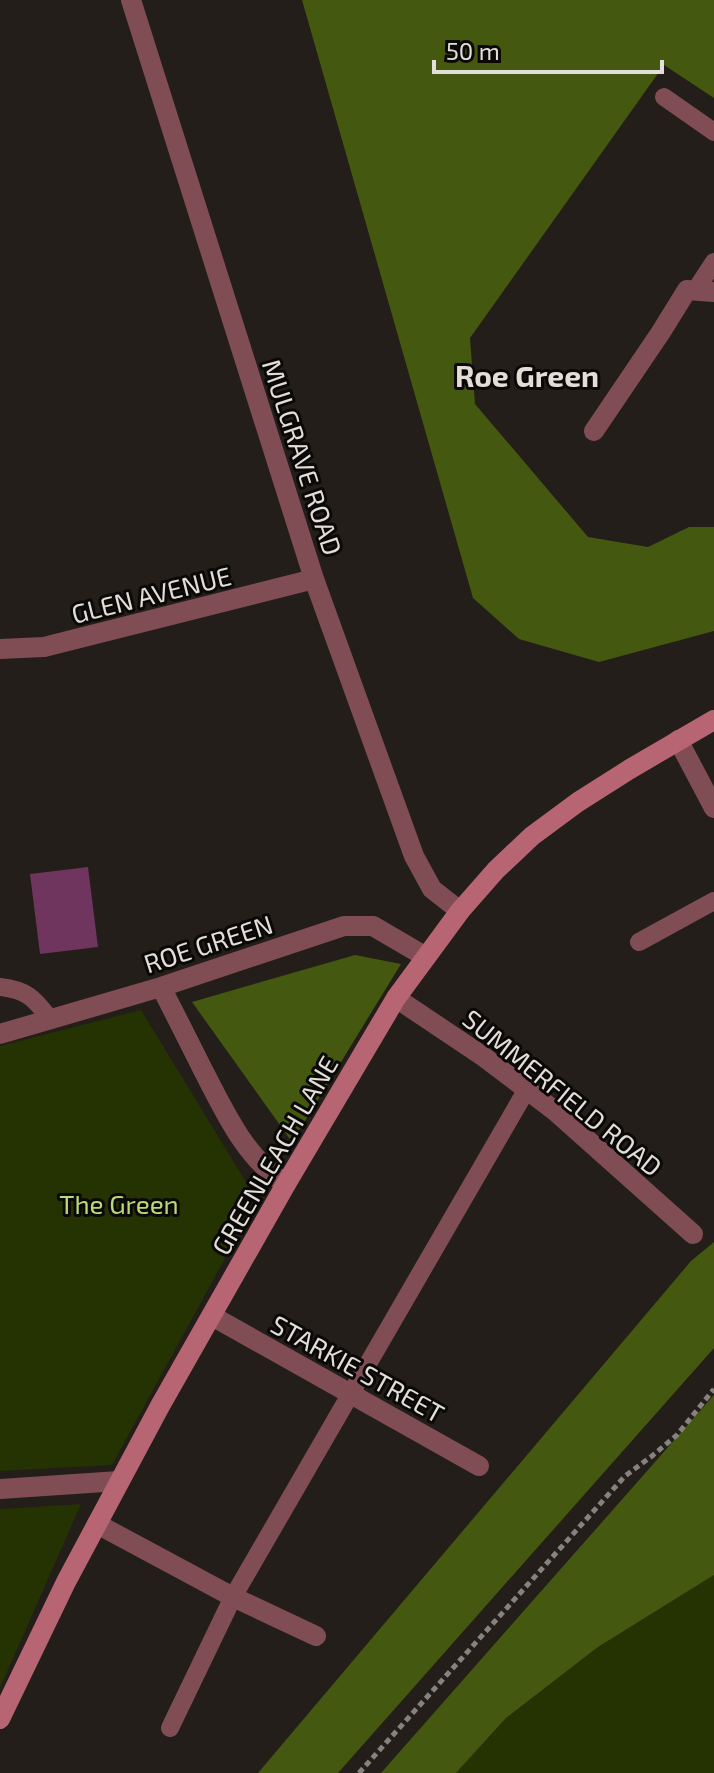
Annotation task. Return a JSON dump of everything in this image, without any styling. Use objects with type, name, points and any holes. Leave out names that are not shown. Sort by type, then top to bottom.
[{"type":"street","name":"MULGRAVE ROAD","points":[[131,0],[314,579],[414,856],[432,889],[460,911]]},
{"type":"street","points":[[594,431],[687,290],[704,291]]},
{"type":"street","name":"GLEN AVENUE","points":[[0,649],[44,647],[314,579]]},
{"type":"street","name":"GREENLEACH LANE","points":[[0,1719],[34,1645],[119,1481],[286,1184],[396,998],[460,911],[496,870],[532,836],[578,802],[714,720]]},
{"type":"street","points":[[678,740],[714,808]]},
{"type":"street","name":"ROE GREEN","points":[[0,1034],[161,987],[344,926],[373,926],[426,957]]},
{"type":"street","points":[[161,987],[239,1135],[253,1155],[286,1184]]},
{"type":"street","name":"SUMMERFIELD ROAD","points":[[396,998],[527,1089],[693,1234]]},
{"type":"street","name":"STARKIE STREET","points":[[212,1316],[479,1466]]},
{"type":"street","points":[[0,1489],[119,1481]]},
{"type":"street","points":[[97,1524],[233,1597],[316,1636]]},
{"type":"lane","points":[[664,97],[714,132]]},
{"type":"lane","points":[[704,291],[714,262]]},
{"type":"lane","points":[[639,942],[714,901]]},
{"type":"lane","points":[[0,987],[24,992],[39,1004],[50,1019]]},
{"type":"lane","points":[[170,1728],[233,1597],[527,1089]]},
{"type":"path","points":[[359,1773],[625,1476],[677,1435],[714,1389]]},
{"type":"green space","points":[[302,0],[714,0],[714,98],[664,65],[470,338],[475,404],[588,537],[648,547],[689,527],[714,527],[714,631],[599,662],[519,639],[473,598]]},
{"type":"green space","points":[[355,955],[401,964],[292,1142],[192,1002]]},
{"type":"green space","name":"The Green","points":[[141,1010],[257,1200],[112,1465],[0,1471],[0,1046]]},
{"type":"green space","points":[[714,1242],[714,1348],[338,1773],[258,1773],[691,1261]]},
{"type":"green space","points":[[714,1395],[714,1575],[598,1647],[506,1718],[456,1773],[381,1773]]},
{"type":"green space","points":[[81,1504],[0,1688],[0,1509]]},
{"type":"green space","points":[[714,1575],[714,1773],[456,1773],[506,1718],[598,1647]]},
{"type":"building","points":[[88,867],[98,947],[40,954],[30,874]]},
{"type":"district","name":"Roe Green","points":[[527,375]]}]
